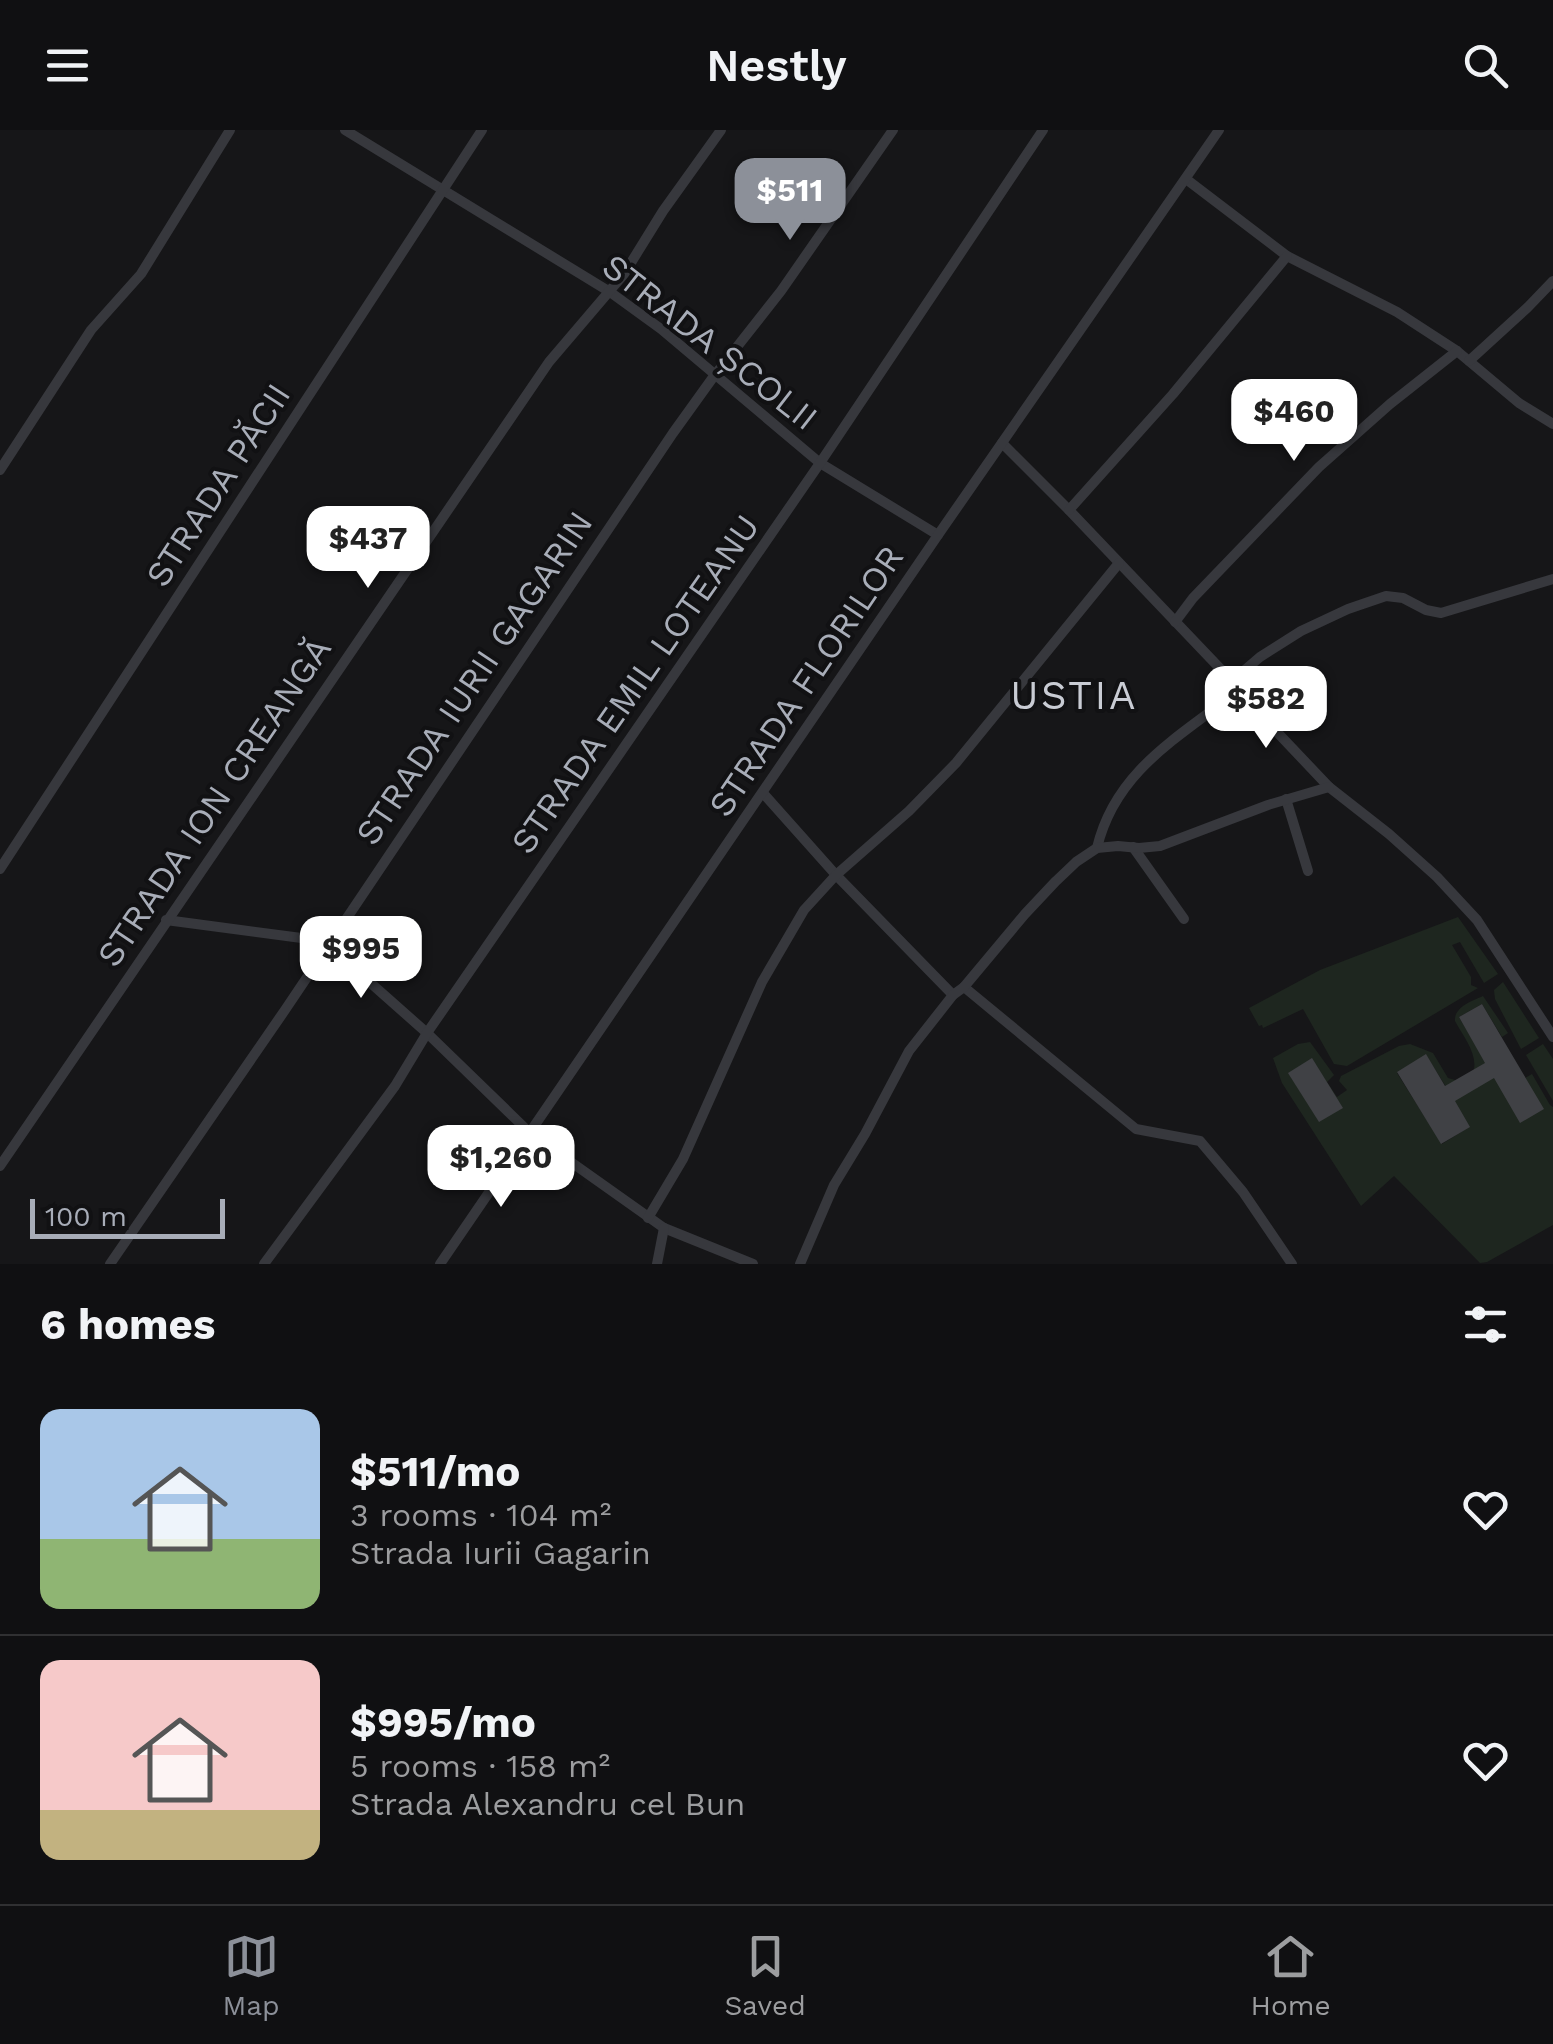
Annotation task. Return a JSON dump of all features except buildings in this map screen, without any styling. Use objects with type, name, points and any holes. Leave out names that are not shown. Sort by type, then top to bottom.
[{"type":"street","points":[[0,470],[91,330],[140,274],[230,130]]},
{"type":"street","name":"STRADA ȘCOLII","points":[[345,130],[610,292],[820,464],[938,535]]},
{"type":"street","name":"STRADA PĂCII","points":[[0,869],[482,130]]},
{"type":"street","name":"STRADA ION CREANGĂ","points":[[0,1166],[549,362],[624,274],[721,130]]},
{"type":"street","name":"STRADA IURII GAGARIN","points":[[110,1264],[475,730],[570,584],[714,376],[781,291],[893,130]]},
{"type":"street","name":"STRADA EMIL LOTEANU","points":[[264,1264],[395,1086],[1043,130]]},
{"type":"street","name":"STRADA FLORILOR","points":[[440,1264],[1219,130]]},
{"type":"street","points":[[1186,178],[1288,256],[1397,312],[1458,351],[1519,403],[1552,421]]},
{"type":"street","points":[[1069,510],[1173,394],[1288,256]]},
{"type":"street","points":[[1469,361],[1553,281]]},
{"type":"street","points":[[1176,622],[1193,598],[1319,467],[1458,351]]},
{"type":"street","points":[[1002,443],[1176,622],[1328,787],[1389,834],[1477,920],[1553,1037]]},
{"type":"street","points":[[648,1218],[684,1159],[762,982],[804,910],[956,763],[1119,563]]},
{"type":"street","points":[[1097,848],[1103,822],[1132,776],[1235,686],[1260,656],[1301,631],[1386,596],[1403,598],[1441,613],[1553,579]]},
{"type":"street","points":[[800,1264],[834,1185],[866,1134],[909,1051],[1025,914],[1076,862],[1097,848],[1160,846],[1328,787]]},
{"type":"street","points":[[763,793],[836,875],[954,995]]},
{"type":"street","points":[[1286,800],[1308,871]]},
{"type":"street","points":[[1133,848],[1184,919]]},
{"type":"street","points":[[166,920],[310,940],[327,947],[428,1033],[530,1132],[664,1228],[753,1264]]},
{"type":"street","points":[[964,987],[1136,1130],[1200,1140],[1243,1192],[1292,1264]]},
{"type":"street","points":[[657,1264],[664,1228]]},
{"type":"shaded area","points":[[1458,917],[1498,974],[1484,983],[1460,942],[1452,945],[1471,977],[1471,985],[1478,988],[1347,1066],[1334,1064],[1303,1009],[1263,1028],[1249,1008],[1320,970]]},
{"type":"shaded area","points":[[1503,982],[1539,1038],[1521,1049],[1495,999],[1494,990]]},
{"type":"shaded area","points":[[1483,996],[1508,1033],[1502,1037],[1482,1004],[1459,1017],[1488,1067],[1476,1074],[1471,1051],[1455,1016],[1469,1002]]},
{"type":"shaded area","points":[[1310,1042],[1334,1075],[1327,1082],[1337,1097],[1347,1090],[1339,1081],[1341,1076],[1399,1046],[1410,1044],[1433,1053],[1448,1078],[1457,1084],[1448,1090],[1426,1055],[1397,1073],[1442,1144],[1469,1127],[1452,1098],[1464,1095],[1492,1075],[1525,1078],[1532,1074],[1553,1107],[1553,1225],[1480,1263],[1394,1176],[1361,1206],[1282,1083],[1273,1058]]},
{"type":"shaded area","points":[[1543,1044],[1553,1059],[1553,1101],[1526,1055]]},
{"type":"district","name":"USTIA","points":[[1074,695]]}]
